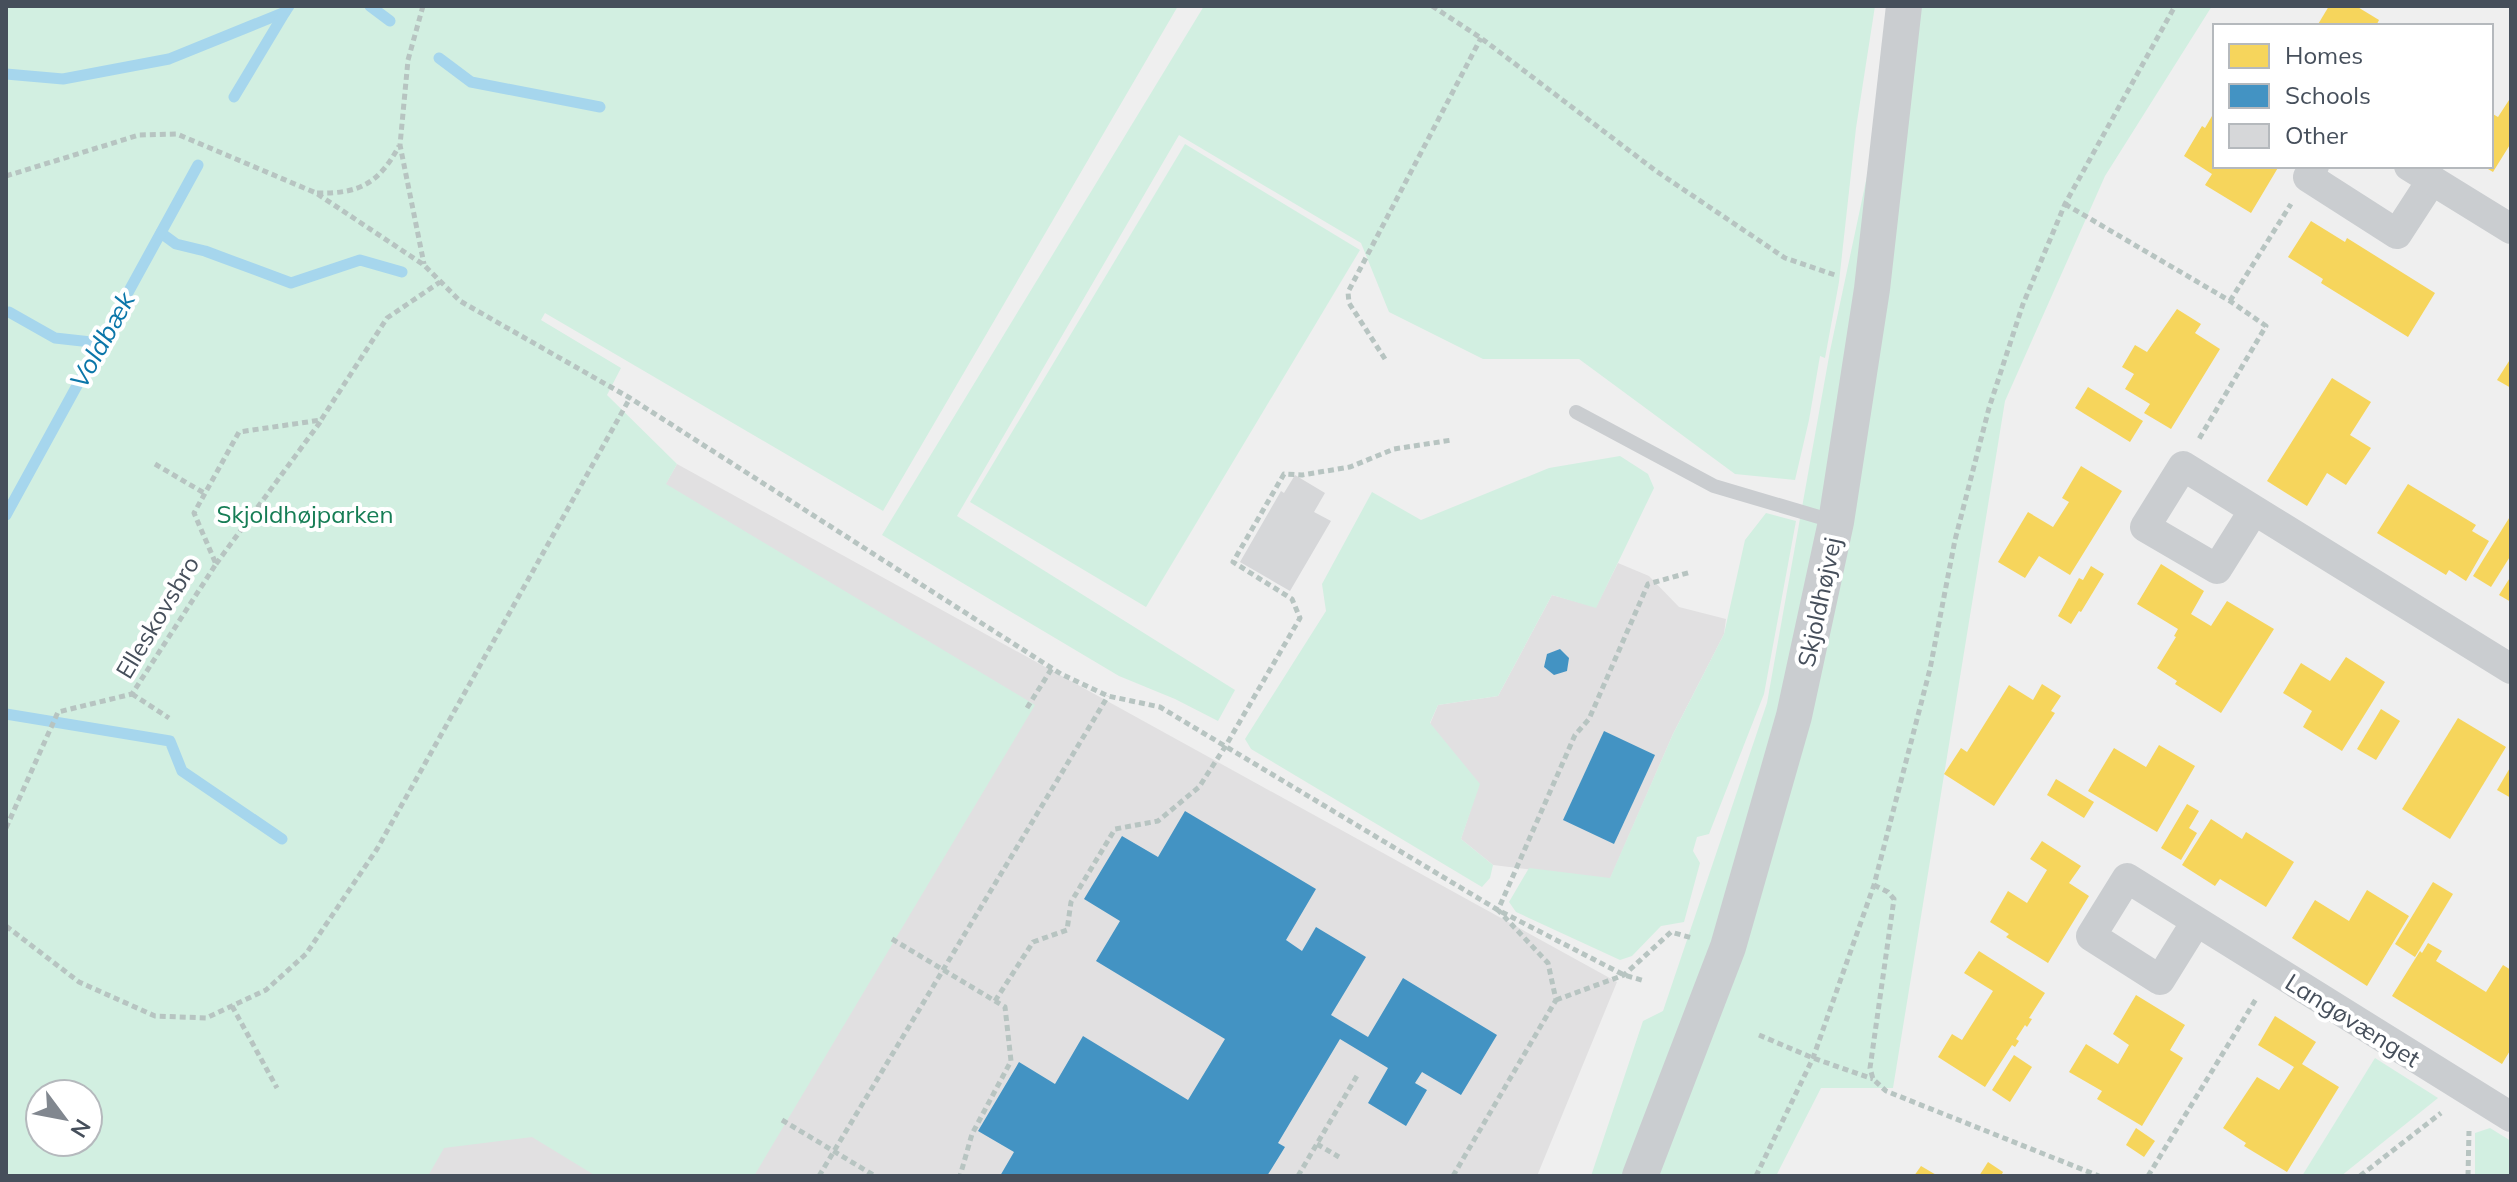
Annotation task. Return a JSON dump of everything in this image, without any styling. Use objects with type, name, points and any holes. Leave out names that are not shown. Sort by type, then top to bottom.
[{"type":"street","name":"Skjoldhøjvej","points":[[1640,1176],[1728,947],[1794,716],[1836,522],[1872,289],[1904,6]]},
{"type":"street","points":[[2311,171],[2397,234],[2420,173],[2511,229]]},
{"type":"street","points":[[2254,510],[2217,569],[2145,527],[2183,466],[2511,669]]},
{"type":"street","name":"Langøvænget","points":[[2196,922],[2511,1117]]},
{"type":"lane","points":[[1576,412],[1714,486],[1836,522]]},
{"type":"path","points":[[423,6],[408,60],[400,145],[424,265]]},
{"type":"path","points":[[1432,6],[1481,38],[1656,171],[1785,258],[1872,289]]},
{"type":"path","points":[[1756,1176],[1813,1058],[1874,885],[1930,669],[1955,540],[1989,408],[2023,304],[2065,204],[2175,6]]},
{"type":"path","points":[[1385,359],[1349,303],[1348,292],[1481,38]]},
{"type":"path","points":[[6,176],[139,135],[177,134],[316,193],[424,265],[460,301],[630,398],[1052,668],[1108,696],[1160,707],[1498,910],[1624,975],[1645,981]]},
{"type":"path","points":[[316,193],[358,189],[373,181],[388,166],[400,145]]},
{"type":"path","points":[[2230,301],[2311,171]]},
{"type":"path","points":[[2065,204],[2230,301],[2266,326],[2183,466]]},
{"type":"path","points":[[216,564],[321,420],[387,318],[440,282]]},
{"type":"path","points":[[6,926],[79,982],[155,1016],[206,1018],[266,990],[306,954],[377,849],[630,398]]},
{"type":"path","name":"Elleskovsbro","points":[[6,828],[58,712],[132,694],[216,564],[194,513],[239,432],[321,420]]},
{"type":"path","points":[[995,1001],[1033,942],[1067,930],[1071,902],[1115,829],[1158,821],[1199,787],[1300,618],[1292,599],[1233,562],[1284,474],[1302,475],[1350,467],[1394,449],[1452,440]]},
{"type":"path","points":[[155,464],[204,493]]},
{"type":"path","points":[[1498,910],[1575,735],[1589,719],[1648,584],[1691,572]]},
{"type":"path","points":[[1027,708],[1052,668]]},
{"type":"path","points":[[132,694],[169,718]]},
{"type":"path","points":[[819,1176],[1108,696]]},
{"type":"path","points":[[1873,1079],[1870,1068],[1894,899],[1874,885]]},
{"type":"path","points":[[1498,910],[1548,963],[1556,1000]]},
{"type":"path","points":[[1453,1176],[1556,1000],[1624,975],[1671,932],[1728,947]]},
{"type":"path","points":[[892,939],[1005,1007],[1011,1061],[972,1134],[960,1176]]},
{"type":"path","points":[[2148,1176],[2273,971]]},
{"type":"path","points":[[232,1006],[277,1088]]},
{"type":"path","points":[[1759,1035],[1873,1079],[1886,1091],[2099,1176]]},
{"type":"path","points":[[1298,1176],[1358,1074]]},
{"type":"path","points":[[2360,1176],[2469,1092]]},
{"type":"path","points":[[2468,1176],[2469,1092]]},
{"type":"path","points":[[782,1120],[875,1176]]},
{"type":"path","points":[[1317,1144],[1339,1157]]},
{"type":"shaded area","points":[[677,464],[1617,982],[1537,1176],[209,1176],[351,1037]]},
{"type":"shaded area","points":[[1618,563],[1649,576],[1679,607],[1726,619],[1724,634],[1673,734],[1610,879],[1493,865],[1461,839],[1479,784],[1430,724],[1438,705],[1498,696],[1552,595],[1596,607]]},
{"type":"green space","name":"Skjoldhøjparken","points":[[6,6],[1178,6],[883,511],[545,313],[541,320],[621,368],[607,395],[677,464],[666,484],[1035,705],[754,1176],[596,1176],[532,1137],[444,1148],[428,1176],[6,1176]]},
{"type":"green space","points":[[1204,6],[1875,6],[1856,128],[1839,282],[1825,358],[1820,356],[1795,480],[1735,474],[1579,359],[1483,359],[1389,312],[1361,243],[1179,135],[957,516],[1235,690],[1218,721],[1119,676],[882,535]]},
{"type":"green space","points":[[1903,6],[2212,6],[2105,176],[2005,401],[1893,1088],[1821,1088],[1776,1176],[1591,1176],[1643,1021],[1663,1011],[1767,703],[1830,351]]},
{"type":"green space","points":[[1185,144],[1360,250],[1146,607],[970,502]]},
{"type":"green space","points":[[1620,456],[1648,474],[1654,488],[1596,608],[1552,595],[1498,696],[1438,705],[1430,723],[1480,784],[1461,839],[1493,865],[1490,878],[1482,887],[1251,749],[1245,739],[1326,611],[1322,584],[1372,492],[1421,520],[1549,468]]},
{"type":"green space","points":[[1766,513],[1796,521],[1764,694],[1709,834],[1697,837],[1693,851],[1700,863],[1684,922],[1661,926],[1632,956],[1620,960],[1516,912],[1509,902],[1529,868],[1610,878],[1673,734],[1724,634],[1745,540]]},
{"type":"green space","points":[[2375,1058],[2438,1098],[2341,1176],[2302,1176]]},
{"type":"green space","points":[[2490,1128],[2511,1141],[2511,1176],[2475,1176],[2475,1133]]},
{"type":"building: Homes","points":[[2329,6],[2356,6],[2379,20],[2377,24],[2318,24]]},
{"type":"building: Homes","points":[[2511,97],[2511,143],[2493,172],[2486,168],[2493,168],[2493,114],[2498,117]]},
{"type":"building: Homes","points":[[2212,116],[2213,168],[2278,168],[2251,213],[2205,185],[2212,174],[2184,156],[2202,126],[2205,128]]},
{"type":"building: Homes","points":[[2311,221],[2345,242],[2347,238],[2435,293],[2408,337],[2321,283],[2323,279],[2288,257]]},
{"type":"building: Homes","points":[[2177,309],[2201,324],[2195,333],[2220,349],[2171,429],[2144,413],[2150,404],[2125,389],[2134,374],[2122,367],[2135,345],[2147,352]]},
{"type":"building: Homes","points":[[2511,358],[2511,388],[2497,380]]},
{"type":"building: Homes","points":[[2332,378],[2371,402],[2350,435],[2371,448],[2346,485],[2327,473],[2307,506],[2267,481]]},
{"type":"building: Homes","points":[[2088,387],[2143,421],[2130,442],[2075,408]]},
{"type":"building: Homes","points":[[2081,466],[2122,491],[2070,575],[2039,556],[2025,578],[1998,562],[2028,512],[2053,527],[2069,502],[2062,498]]},
{"type":"building: Homes","points":[[2408,484],[2476,525],[2472,531],[2489,541],[2466,581],[2449,570],[2446,575],[2377,533]]},
{"type":"building: Homes","points":[[2511,515],[2511,555],[2491,587],[2473,576]]},
{"type":"building: Homes","points":[[2161,564],[2204,591],[2191,614],[2211,626],[2227,601],[2274,629],[2221,713],[2175,684],[2177,681],[2157,668],[2178,629],[2137,604]]},
{"type":"building: Homes","points":[[2091,566],[2104,574],[2071,624],[2058,616],[2079,578],[2083,580]]},
{"type":"building: Homes","points":[[2511,576],[2511,602],[2499,595]]},
{"type":"building: Homes","points":[[2346,657],[2385,682],[2342,751],[2303,727],[2312,711],[2283,693],[2301,663],[2330,681]]},
{"type":"building: Homes","points":[[2042,684],[2061,696],[2051,711],[2055,713],[1994,806],[1944,774],[1961,748],[1967,752],[2009,685],[2033,700]]},
{"type":"building: Homes","points":[[2381,709],[2400,721],[2376,760],[2357,749]]},
{"type":"building: Homes","points":[[2458,718],[2506,747],[2450,839],[2402,809]]},
{"type":"building: Homes","points":[[2159,745],[2195,766],[2157,832],[2088,791],[2114,748],[2146,767]]},
{"type":"building: Homes","points":[[2511,766],[2511,798],[2497,790]]},
{"type":"building: Homes","points":[[2056,779],[2094,802],[2084,818],[2047,795]]},
{"type":"building: Homes","points":[[2187,804],[2199,811],[2189,828],[2197,833],[2181,860],[2161,848]]},
{"type":"building: Homes","points":[[2211,819],[2242,839],[2246,832],[2294,862],[2266,907],[2220,879],[2215,886],[2182,865]]},
{"type":"building: Homes","points":[[2042,841],[2081,866],[2069,883],[2089,896],[2048,963],[2006,937],[2009,934],[1990,922],[2008,891],[2027,903],[2047,870],[2030,859]]},
{"type":"building: Homes","points":[[2433,882],[2453,894],[2415,957],[2395,944]]},
{"type":"building: Homes","points":[[2367,890],[2409,916],[2367,986],[2292,938],[2315,900],[2349,921]]},
{"type":"building: Homes","points":[[2428,943],[2442,951],[2436,961],[2486,992],[2503,965],[2511,970],[2511,1049],[2502,1064],[2392,996]]},
{"type":"building: Homes","points":[[1979,951],[2045,993],[2029,1018],[2032,1019],[2027,1027],[2025,1025],[2016,1039],[2019,1041],[2015,1047],[2012,1045],[1985,1087],[1938,1057],[1952,1034],[1962,1040],[1993,991],[1964,973]]},
{"type":"building: Homes","points":[[2136,995],[2185,1025],[2170,1050],[2183,1058],[2142,1126],[2097,1099],[2102,1091],[2069,1072],[2086,1044],[2118,1064],[2129,1045],[2113,1034]]},
{"type":"building: Homes","points":[[2275,1016],[2316,1042],[2302,1064],[2339,1087],[2287,1172],[2244,1146],[2246,1143],[2223,1128],[2257,1077],[2279,1090],[2294,1067],[2258,1045]]},
{"type":"building: Homes","points":[[2014,1055],[2032,1067],[2010,1102],[1992,1090]]},
{"type":"building: Homes","points":[[2136,1128],[2155,1141],[2144,1157],[2126,1145]]},
{"type":"building: Homes","points":[[1988,1162],[2003,1172],[2001,1176],[1979,1176]]},
{"type":"building: Homes","points":[[1921,1166],[1938,1176],[1914,1176]]},
{"type":"building: Schools","points":[[1560,649],[1569,658],[1567,671],[1554,675],[1544,667],[1547,654]]},
{"type":"building: Schools","points":[[1604,731],[1655,755],[1614,844],[1563,820]]},
{"type":"building: Schools","points":[[1185,811],[1316,889],[1286,940],[1302,951],[1316,927],[1366,957],[1331,1015],[1368,1037],[1403,978],[1497,1035],[1461,1095],[1422,1072],[1415,1083],[1427,1090],[1406,1126],[1368,1103],[1388,1068],[1340,1039],[1278,1143],[1285,1147],[1267,1176],[1000,1176],[1014,1152],[978,1131],[1019,1062],[1055,1084],[1083,1036],[1188,1100],[1225,1039],[1096,961],[1120,921],[1084,899],[1122,836],[1158,857]]},
{"type":"building: Other","points":[[1295,475],[1325,493],[1314,512],[1331,521],[1290,591],[1240,562],[1281,491],[1284,493]]},
{"type":"waterway","name":"Voldbæk","points":[[6,74],[63,79],[169,59],[285,12],[289,6]]},
{"type":"waterway","points":[[370,6],[390,21]]},
{"type":"waterway","points":[[234,97],[285,12]]},
{"type":"waterway","points":[[439,58],[471,82],[600,107]]},
{"type":"waterway","name":"Voldbæk","points":[[6,515],[198,165]]},
{"type":"waterway","points":[[161,233],[176,244],[205,251],[291,283],[360,260],[402,272]]},
{"type":"waterway","points":[[9,312],[55,338],[100,343]]},
{"type":"waterway","points":[[6,714],[170,741],[182,771],[282,839]]}]
